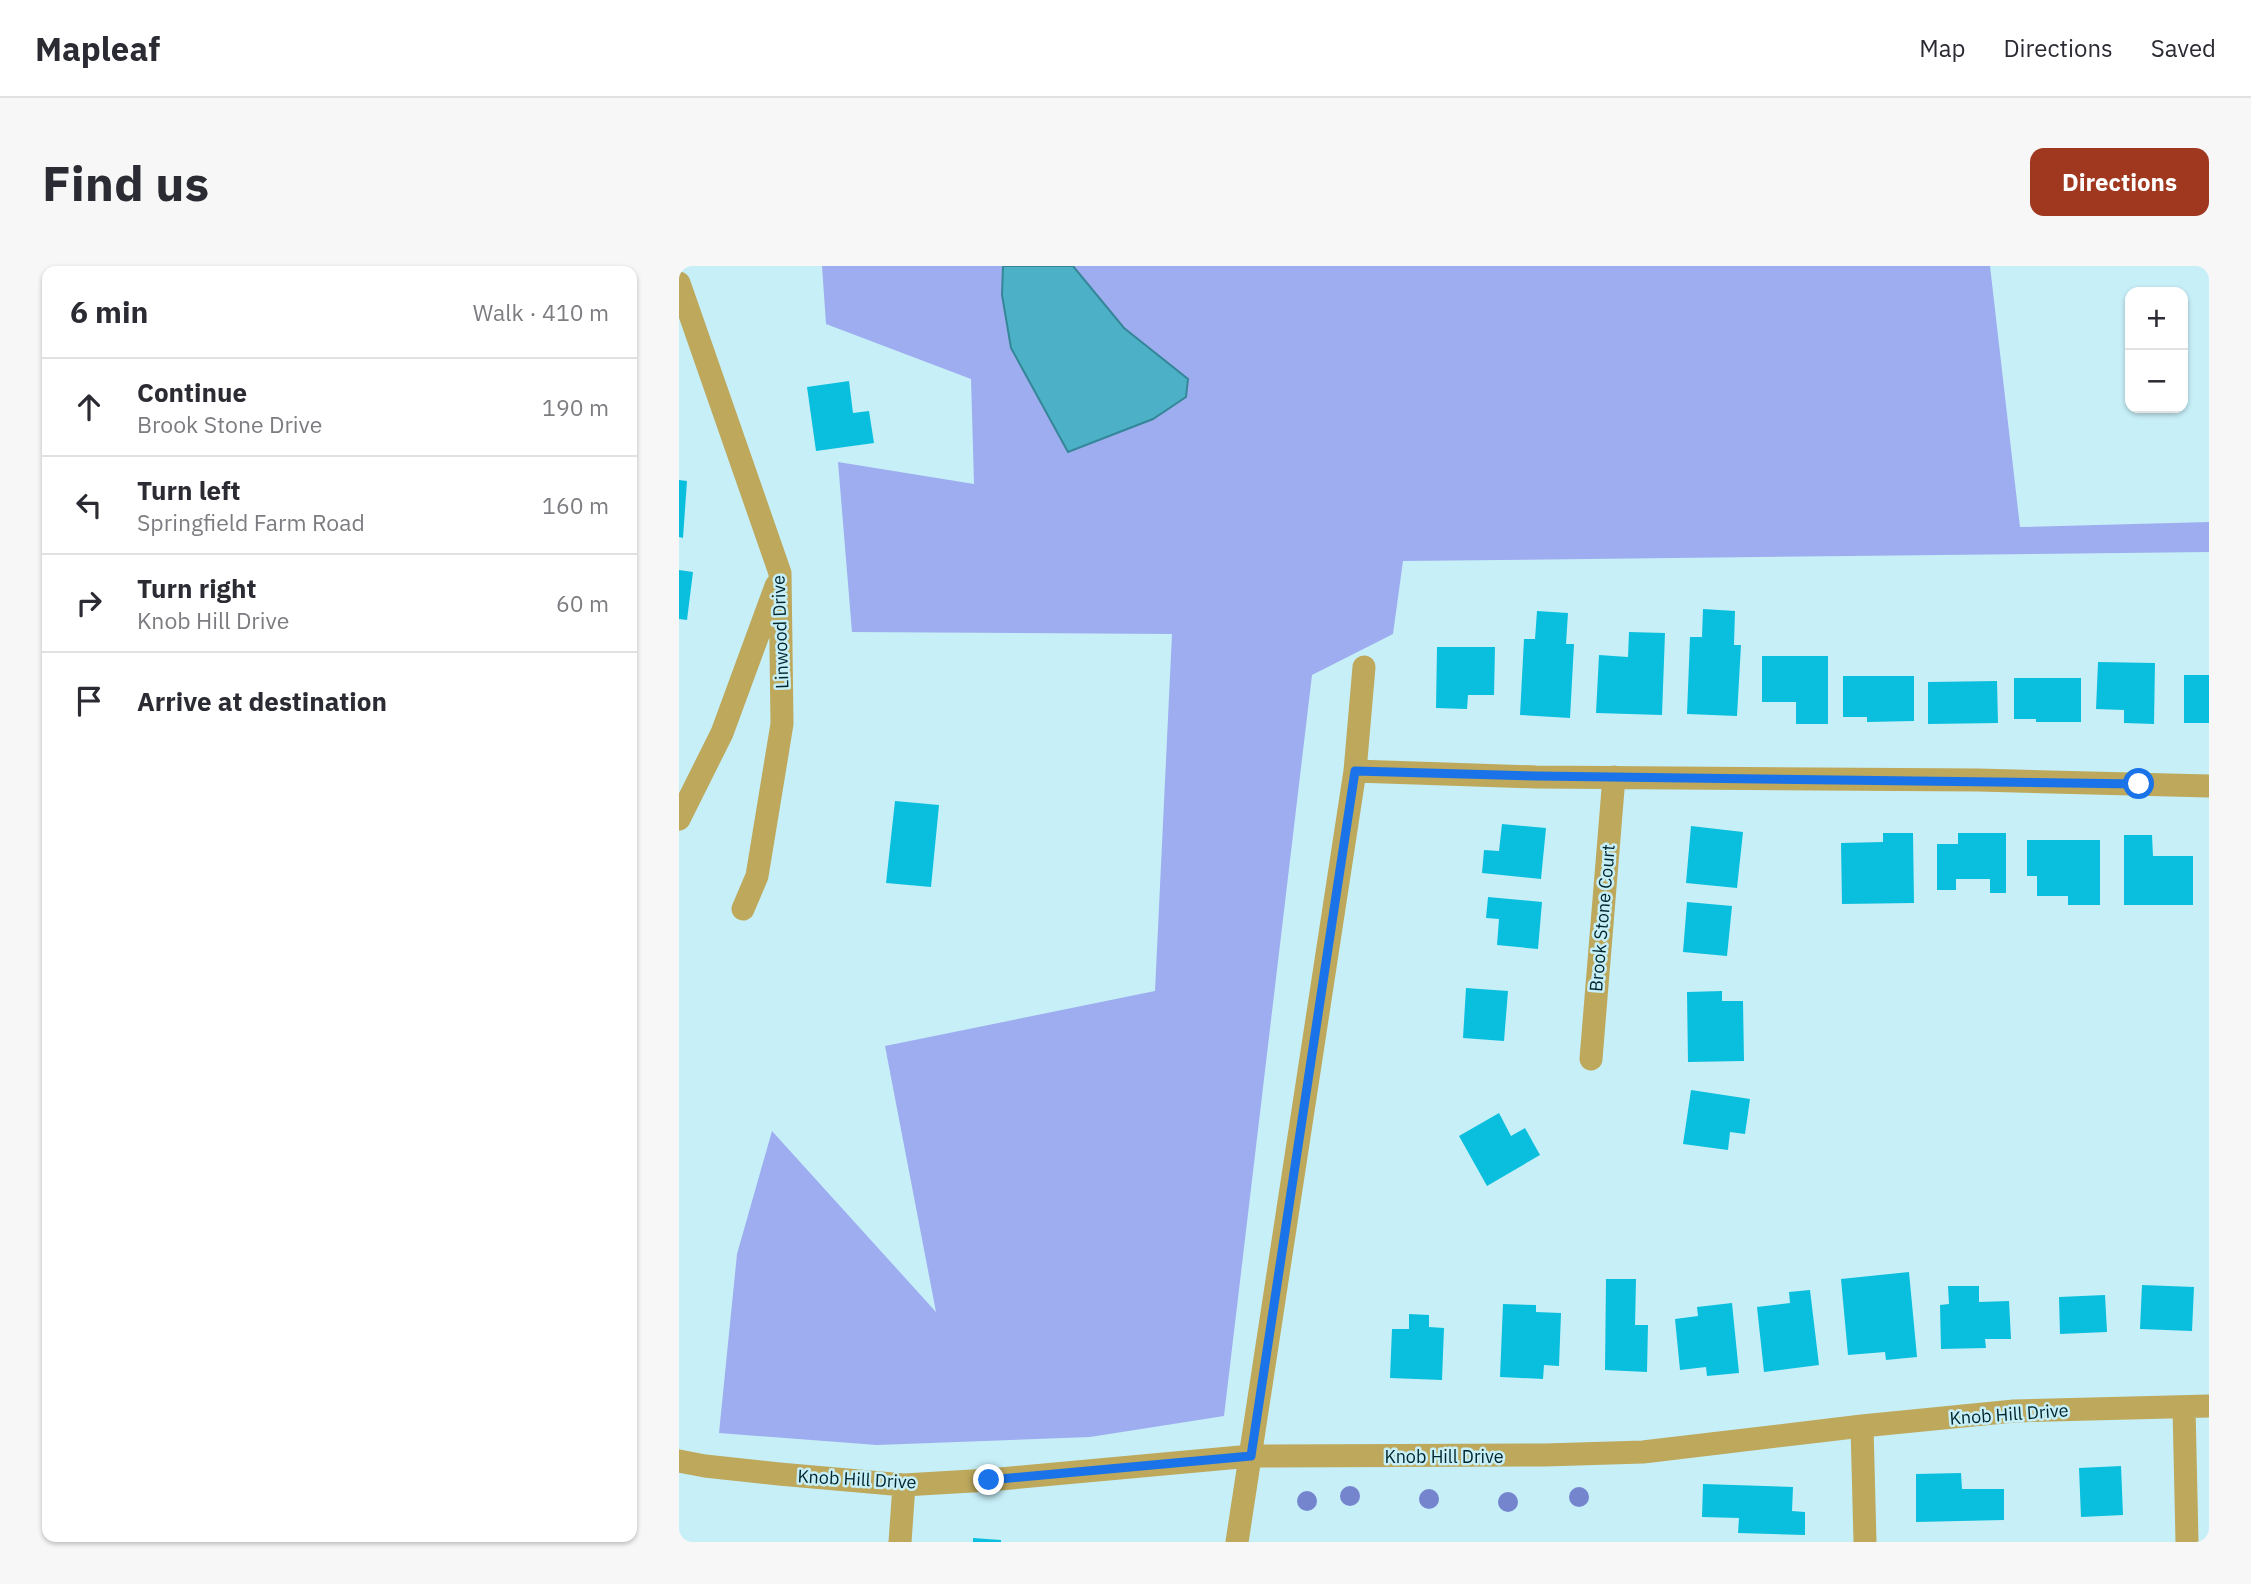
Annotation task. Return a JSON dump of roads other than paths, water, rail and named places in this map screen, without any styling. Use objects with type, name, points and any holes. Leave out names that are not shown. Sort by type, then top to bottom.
[{"type":"street","name":"Linwood Drive","points":[[679,283],[780,573],[782,724],[757,876],[743,909]]},
{"type":"street","points":[[679,819],[722,733],[780,573]]},
{"type":"street","points":[[1237,1542],[1355,771],[1364,667]]},
{"type":"street","points":[[1355,771],[2209,786]]},
{"type":"street","name":"Brook Stone Court","points":[[1591,1059],[1614,777]]},
{"type":"street","name":"Knob Hill Drive","points":[[679,1461],[779,1474],[904,1485],[1251,1456],[1643,1452],[2014,1411],[2209,1406]]},
{"type":"street","points":[[2185,1407],[2187,1542]]},
{"type":"street","points":[[1862,1426],[1865,1542]]},
{"type":"street","points":[[899,1542],[904,1485]]}]
